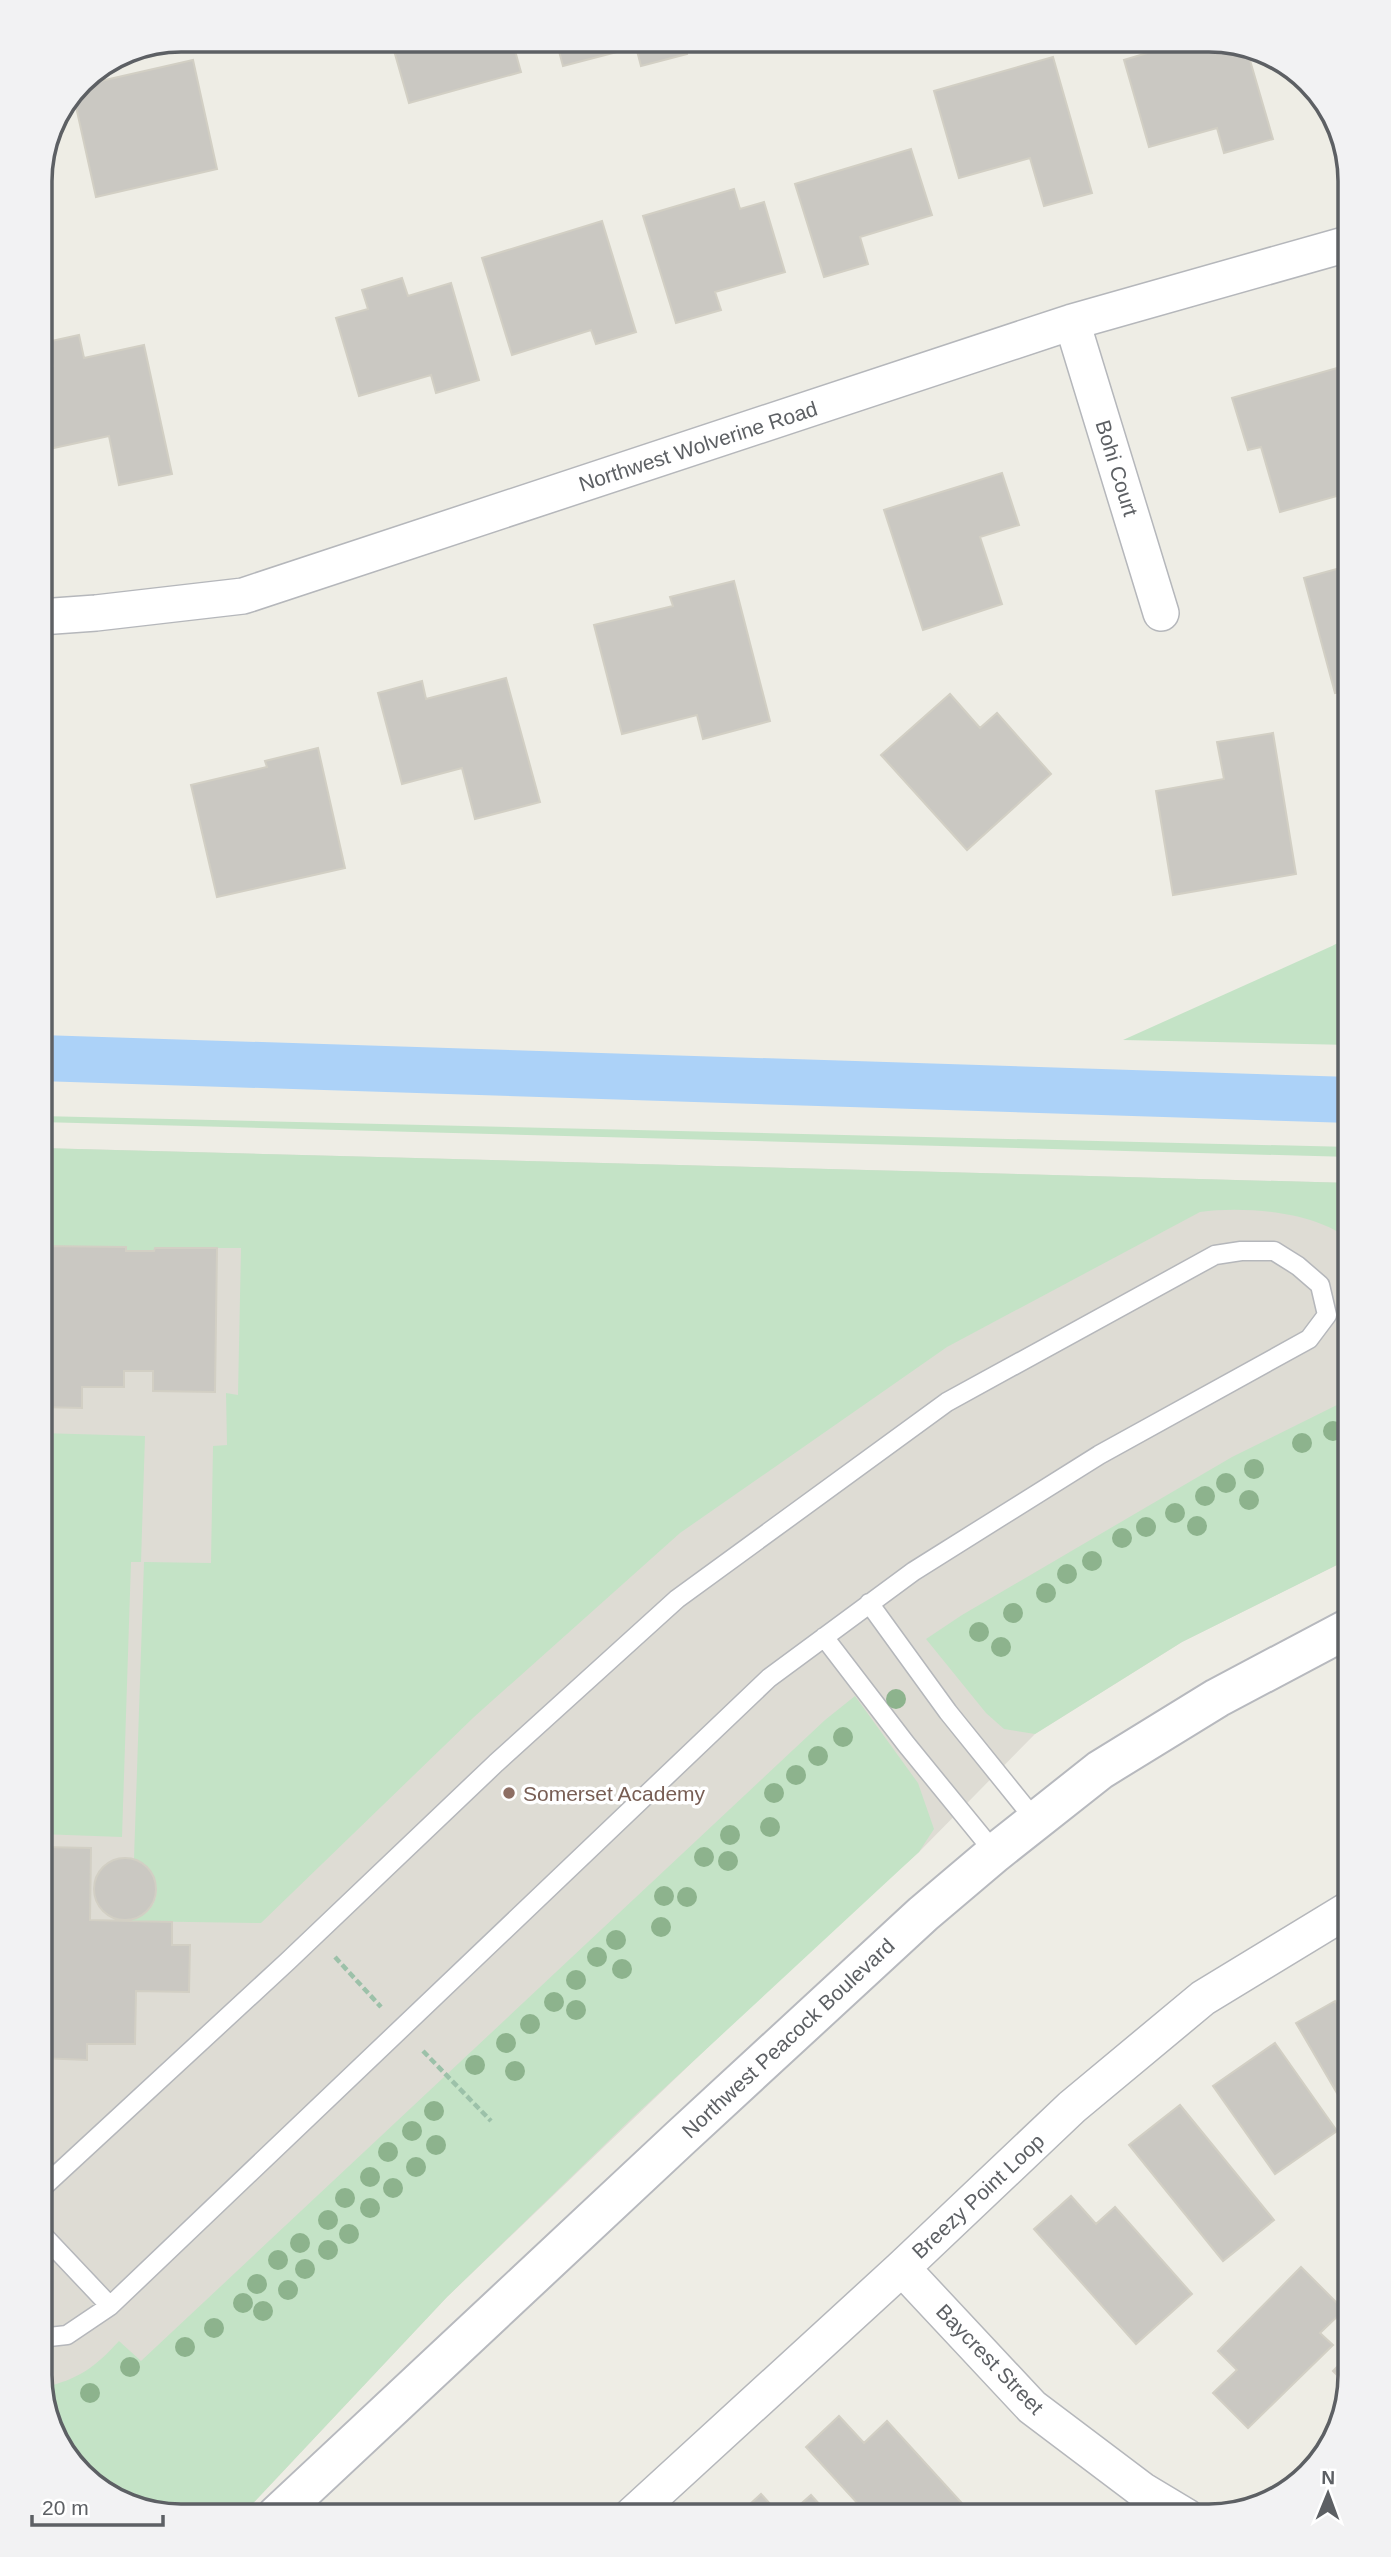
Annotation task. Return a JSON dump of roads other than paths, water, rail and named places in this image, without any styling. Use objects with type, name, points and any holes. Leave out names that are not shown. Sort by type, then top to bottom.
[{"type":"street","name":"Northwest Wolverine Road","points":[[53,616],[243,596],[1072,322],[1338,247]]},
{"type":"street","name":"Bohi Court","points":[[1072,322],[1161,613]]},
{"type":"street","name":"Northwest Peacock Boulevard","points":[[289,2504],[688,2130],[923,1914],[995,1853],[1100,1770],[1217,1698],[1338,1634]]},
{"type":"street","name":"Breezy Point Loop","points":[[644,2504],[902,2268],[1072,2106],[1203,1998],[1338,1916]]},
{"type":"street","name":"Baycrest Street","points":[[902,2268],[1032,2407],[1142,2490],[1165,2504]]},
{"type":"lane","points":[[52,2179],[278,1971],[496,1763],[677,1599],[947,1402],[1215,1255],[1241,1251],[1274,1251],[1298,1266],[1320,1285],[1327,1315],[1309,1339],[1099,1455],[914,1571],[769,1678],[110,2306],[68,2335],[52,2337]]},
{"type":"lane","points":[[869,1603],[948,1712],[1036,1821]]},
{"type":"lane","points":[[824,1637],[906,1744],[995,1853]]},
{"type":"lane","points":[[52,2245],[110,2306]]},
{"type":"waterway","points":[[53,1058],[1338,1100]]},
{"type":"place","name":"Somerset Academy","points":[[509,1793]]}]
